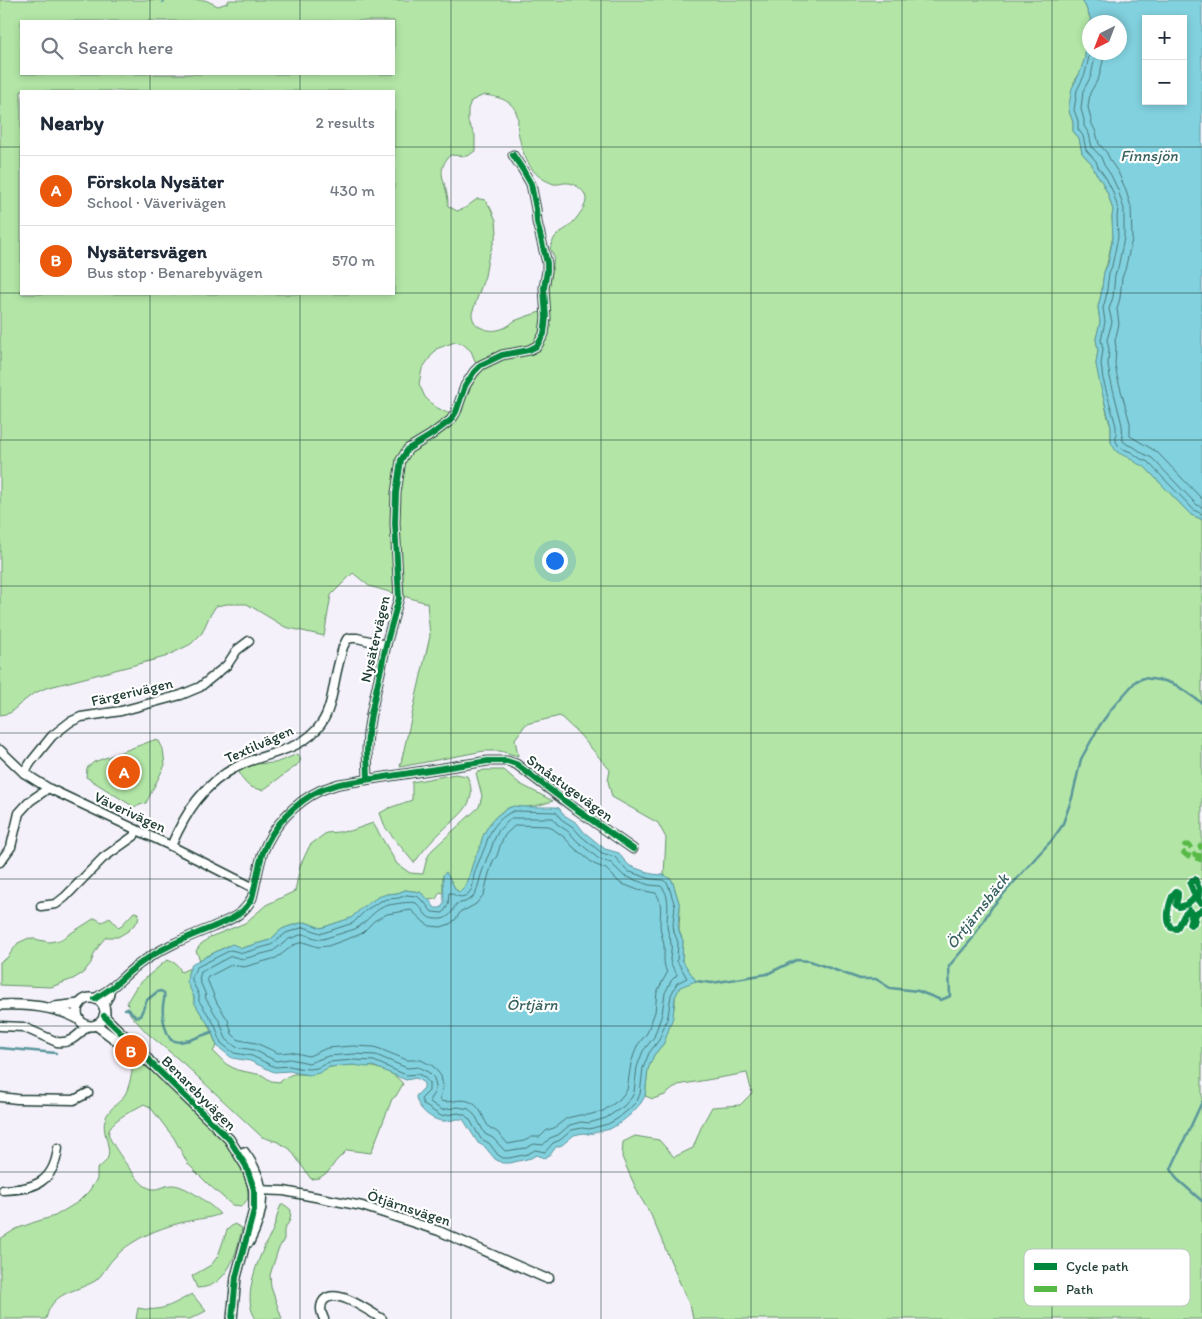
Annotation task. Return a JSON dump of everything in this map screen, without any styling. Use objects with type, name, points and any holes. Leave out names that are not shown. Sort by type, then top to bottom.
[{"type":"street","name":"Nysätervägen","points":[[368,779],[368,732],[386,645],[399,598],[395,523],[396,493],[401,460],[408,450],[451,420],[456,412],[465,386],[481,364],[502,355],[529,350],[537,346],[544,334],[546,318],[544,288],[547,263],[530,184],[513,155]]},
{"type":"street","name":"Textilvägen","points":[[171,846],[193,805],[211,783],[239,766],[300,742],[318,728],[329,706],[343,647],[347,639],[357,638],[386,645]]},
{"type":"street","name":"Färgerivägen","points":[[24,773],[52,736],[70,722],[81,717],[121,712],[200,688],[227,665],[237,650],[249,640]]},
{"type":"street","name":"Väverivägen","points":[[0,750],[24,773],[48,788],[171,846],[254,888]]},
{"type":"street","name":"Småstugevägen","points":[[368,779],[507,761],[516,764],[633,849]]},
{"type":"street","points":[[95,999],[110,989],[134,967],[173,943],[240,914],[248,905],[263,853],[276,829],[290,813],[305,799],[321,790],[339,784],[368,779]]},
{"type":"street","points":[[0,862],[11,847],[18,813],[30,801],[48,788]]},
{"type":"street","points":[[41,906],[56,904],[65,897],[103,858],[134,836],[136,831]]},
{"type":"street","points":[[103,1006],[109,996],[110,989]]},
{"type":"street","points":[[0,1005],[49,1008],[80,1004],[87,999],[95,999],[100,1002],[104,1011],[101,1021],[92,1025],[70,1041],[62,1043],[23,1028],[0,1026]]},
{"type":"street","points":[[76,1036],[79,1019],[77,1011],[80,1004]]},
{"type":"street","points":[[49,1008],[66,1013],[79,1019],[84,1024],[92,1025]]},
{"type":"street","name":"Benarebyvägen","points":[[104,1016],[143,1052],[151,1063],[229,1140],[244,1152],[252,1162],[257,1174],[258,1190],[262,1197],[258,1221],[240,1263],[234,1291],[232,1319]]},
{"type":"street","name":"Benarebyvägen","points":[[92,1025],[151,1063]]},
{"type":"street","points":[[0,1097],[74,1100],[88,1093]]},
{"type":"street","points":[[1,1190],[23,1189],[35,1185],[45,1178],[54,1167],[58,1148]]},
{"type":"street","name":"Ötjärnsvägen","points":[[258,1190],[284,1191],[362,1206],[440,1231],[545,1278],[549,1278]]},
{"type":"street","points":[[324,1319],[320,1306],[323,1301],[338,1296],[347,1299],[382,1319]]},
{"type":"green space","points":[[0,0],[205,0],[218,6],[227,3],[229,0],[1081,0],[1089,15],[1082,15],[1082,60],[1084,60],[1080,73],[1074,82],[1069,111],[1073,122],[1073,131],[1079,138],[1082,153],[1092,164],[1093,169],[1101,180],[1113,210],[1113,236],[1098,307],[1100,322],[1096,339],[1098,350],[1096,364],[1111,427],[1111,442],[1126,456],[1144,466],[1191,515],[1202,520],[1202,1319],[693,1319],[691,1309],[651,1215],[639,1195],[622,1157],[623,1142],[635,1136],[659,1140],[674,1157],[693,1148],[702,1125],[712,1107],[740,1105],[752,1093],[747,1073],[678,1085],[665,1095],[653,1099],[645,1096],[648,1069],[654,1055],[664,1043],[675,1004],[675,997],[680,986],[683,941],[679,931],[680,906],[672,880],[664,875],[666,838],[658,823],[612,797],[608,781],[610,770],[579,734],[560,716],[526,724],[515,739],[518,756],[500,751],[484,751],[400,767],[430,636],[427,603],[369,586],[353,573],[331,595],[324,636],[285,627],[247,604],[216,606],[202,633],[191,644],[165,657],[46,688],[33,694],[10,713],[0,715]],"holes":[[[484,95],[501,98],[514,108],[518,119],[523,151],[534,172],[554,184],[567,183],[575,185],[583,191],[586,197],[584,207],[579,215],[567,228],[556,236],[550,248],[554,257],[548,295],[550,308],[516,320],[505,328],[488,330],[476,324],[472,313],[485,276],[488,259],[497,232],[496,220],[485,200],[477,199],[465,208],[457,211],[448,206],[442,169],[450,155],[468,156],[475,151],[475,135],[468,122],[468,109],[471,101]],[[455,342],[463,344],[471,351],[480,373],[469,391],[462,412],[445,412],[434,406],[425,397],[419,384],[422,369],[436,349]]]},
{"type":"green space","points":[[154,740],[159,741],[163,749],[165,765],[146,803],[134,807],[86,777],[87,768],[94,762]]},
{"type":"green space","points":[[298,754],[300,762],[263,790],[248,785],[239,772],[254,764],[275,763]]},
{"type":"green space","points":[[484,770],[504,770],[520,784],[553,801],[530,807],[510,807],[496,817],[485,833],[468,882],[463,890],[459,892],[456,890],[446,872],[443,875],[443,893],[440,892],[436,899],[429,900],[420,892],[405,890],[387,894],[363,907],[351,918],[321,928],[305,922],[290,926],[282,929],[270,940],[242,948],[227,946],[200,960],[196,951],[210,937],[245,923],[266,905],[295,891],[300,866],[310,845],[326,833],[350,831],[373,823],[397,864],[410,873],[423,874],[427,858],[432,850],[479,807],[482,796],[476,773]]},
{"type":"green space","points":[[455,774],[467,776],[470,782],[471,796],[469,802],[461,814],[434,839],[414,863],[385,827],[380,813],[412,800],[412,782]]},
{"type":"green space","points":[[134,912],[139,913],[138,921],[128,931],[118,937],[106,937],[94,954],[91,963],[83,973],[73,979],[51,987],[0,985],[0,962],[7,958],[18,943],[29,938],[49,942],[60,940],[95,918],[102,922],[110,918],[119,928]]},
{"type":"green space","points":[[167,960],[176,964],[181,972],[190,968],[188,982],[194,1002],[207,1022],[217,1046],[213,1051],[226,1064],[237,1070],[262,1075],[271,1081],[280,1082],[293,1074],[313,1074],[331,1067],[360,1065],[380,1069],[397,1077],[403,1084],[392,1099],[371,1153],[347,1150],[328,1172],[319,1178],[311,1179],[290,1149],[278,1142],[262,1137],[183,1063],[147,1033],[130,1014],[127,1002],[136,987]]},
{"type":"green space","points":[[144,1065],[174,1090],[234,1151],[245,1174],[248,1199],[242,1206],[232,1205],[208,1184],[188,1164],[174,1138],[150,1107],[144,1104],[120,1118],[112,1124],[109,1130],[111,1141],[125,1162],[145,1186],[152,1189],[171,1185],[183,1188],[204,1200],[220,1214],[170,1226],[132,1243],[112,1260],[95,1281],[65,1294],[53,1303],[46,1319],[0,1319],[0,1239],[16,1229],[55,1216],[78,1202],[89,1191],[97,1179],[97,1169],[108,1157],[109,1152],[104,1125],[106,1116],[126,1092],[133,1066]]},
{"type":"green space","points":[[281,1205],[285,1205],[291,1210],[290,1220],[284,1230],[284,1239],[278,1250],[270,1275],[271,1287],[282,1319],[256,1319],[250,1302],[252,1282]]},
{"type":"green space","points":[[234,1224],[242,1228],[234,1258],[229,1267],[216,1282],[197,1288],[192,1276],[211,1265],[218,1256],[227,1230]]},
{"type":"green space","points":[[192,1294],[206,1311],[190,1319],[136,1319],[138,1308],[160,1308],[173,1304]]},
{"type":"water","name":"Finnsjön","points":[[1081,0],[1202,0],[1202,520],[1191,515],[1144,466],[1117,452],[1111,442],[1111,427],[1096,364],[1098,350],[1096,339],[1100,322],[1098,307],[1113,237],[1113,210],[1101,180],[1093,169],[1092,164],[1082,153],[1079,138],[1073,131],[1069,105],[1072,88],[1084,60],[1127,60],[1127,15],[1089,15]]},
{"type":"water","name":"Örtjärn","points":[[514,806],[559,808],[564,815],[577,823],[584,832],[605,849],[619,853],[630,866],[652,874],[664,875],[672,880],[680,906],[678,924],[683,941],[682,960],[696,981],[680,987],[675,997],[673,1017],[664,1043],[654,1055],[648,1069],[645,1096],[631,1114],[620,1123],[610,1129],[574,1135],[562,1145],[556,1147],[545,1158],[536,1155],[510,1163],[502,1163],[478,1143],[463,1119],[442,1121],[433,1118],[425,1112],[421,1108],[416,1096],[424,1088],[424,1083],[416,1078],[406,1080],[373,1066],[353,1065],[329,1067],[319,1073],[310,1075],[290,1071],[274,1072],[250,1061],[232,1058],[217,1046],[210,1027],[194,1002],[194,997],[187,982],[188,973],[193,963],[232,944],[242,948],[270,940],[282,929],[290,926],[305,922],[321,928],[351,918],[378,897],[405,890],[420,892],[435,908],[441,908],[444,903],[443,875],[446,872],[459,892],[464,888],[488,826],[496,817]]},
{"type":"waterway","name":"Örtjärnsbäck","points":[[696,981],[712,983],[767,974],[796,960],[810,961],[860,979],[876,979],[890,988],[918,991],[941,1000],[950,996],[949,966],[972,939],[992,907],[1052,840],[1062,826],[1072,798],[1081,759],[1100,725],[1113,707],[1136,681],[1144,678],[1165,681],[1176,685],[1202,703]]},
{"type":"waterway","points":[[125,1009],[128,1009],[136,1017],[140,1016],[147,1000],[161,991],[164,993],[164,1023],[171,1040],[179,1042],[190,1040],[212,1032]]},
{"type":"waterway","points":[[0,1048],[56,1053]]},
{"type":"waterway","points":[[1202,1102],[1171,1169],[1177,1179],[1202,1201]]},
{"type":"marked path","points":[[1202,844],[1200,846],[1202,849]]},
{"type":"marked path","points":[[1202,856],[1195,855],[1189,845],[1185,845],[1182,851],[1186,855],[1202,860]]},
{"type":"cycle path","points":[[368,779],[367,750],[371,714],[386,645],[399,598],[395,523],[396,493],[401,460],[408,449],[451,420],[456,412],[465,386],[481,365],[502,355],[529,350],[537,346],[544,334],[546,318],[544,288],[547,263],[537,222],[531,184],[513,155]]},
{"type":"cycle path","points":[[95,999],[153,955],[230,919],[245,909],[252,898],[263,852],[279,824],[302,801],[321,790],[339,784],[488,761],[507,761],[516,764],[633,849]]},
{"type":"cycle path","points":[[1202,902],[1198,901],[1200,890],[1195,879],[1190,884],[1195,896],[1188,903],[1179,907],[1176,905],[1178,897],[1176,891],[1172,897],[1169,909],[1168,921],[1171,928],[1177,929],[1184,915],[1189,910],[1192,913],[1189,924],[1191,925],[1194,923],[1196,914],[1202,910]]},
{"type":"cycle path","points":[[104,1016],[229,1139],[246,1166],[254,1190],[254,1210],[236,1277],[232,1319]]},
{"type":"place","name":"Förskola Nysäter","points":[[124,772]]},
{"type":"place","name":"Nysätersvägen","points":[[131,1051]]}]
